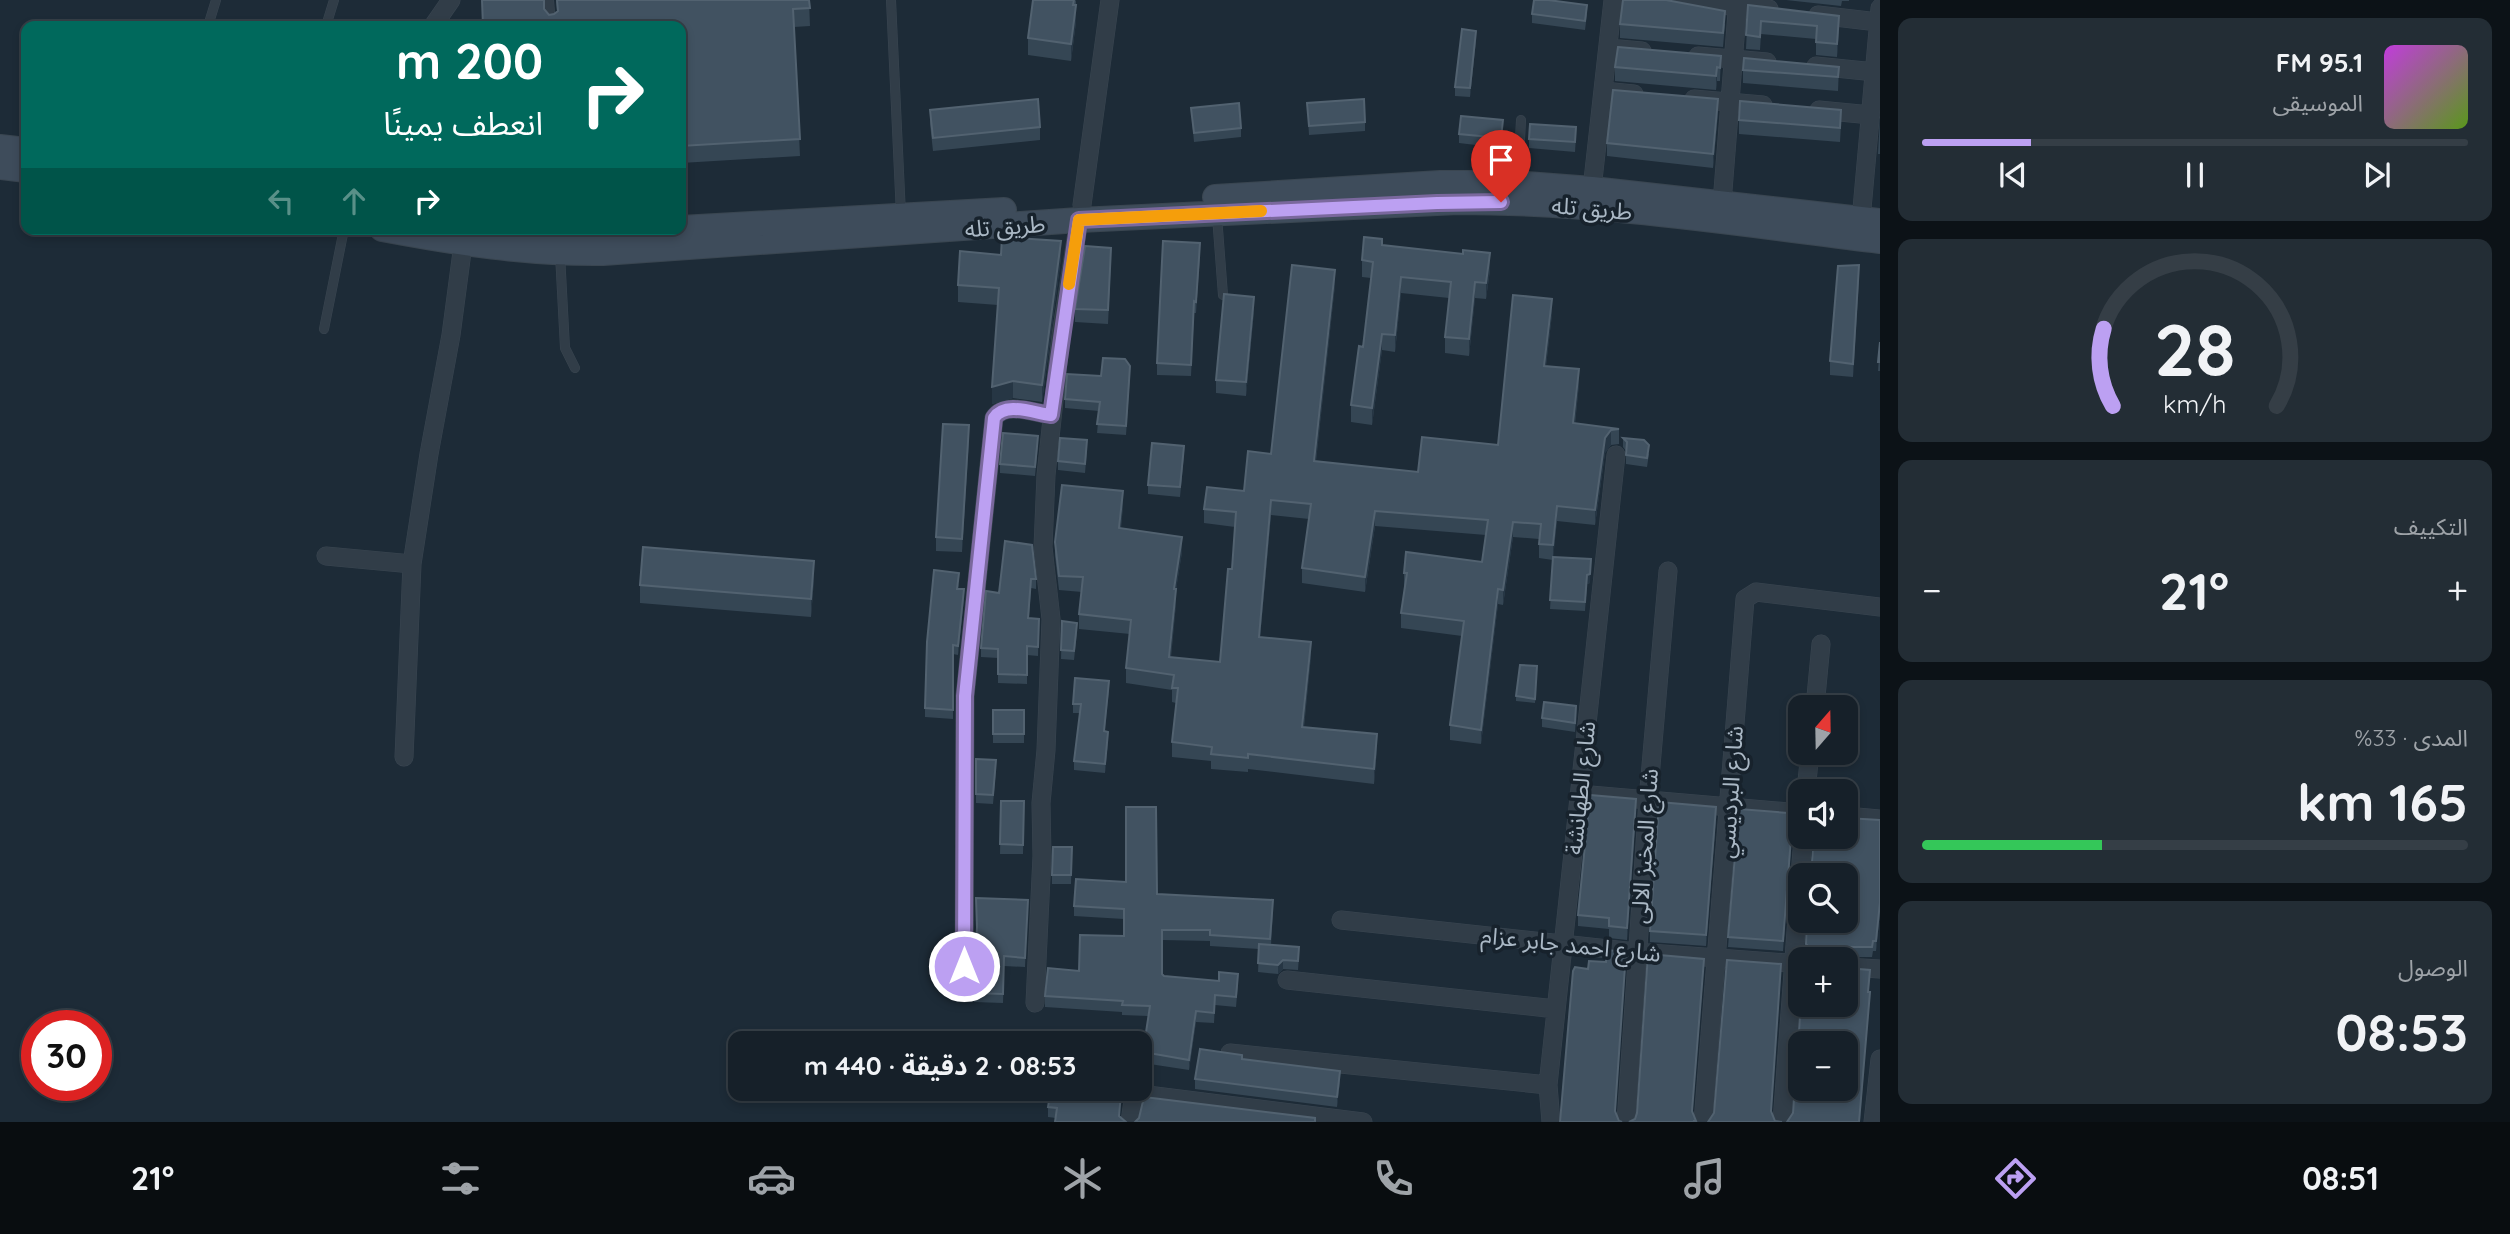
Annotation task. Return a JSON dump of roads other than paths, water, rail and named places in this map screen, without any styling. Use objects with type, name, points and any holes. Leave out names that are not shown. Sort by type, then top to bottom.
[{"type":"main road","points":[[0,148],[21,150]]},
{"type":"main road","points":[[0,167],[21,169]]},
{"type":"main road","name":"طريق تله","points":[[686,234],[1081,213],[1440,183],[1514,183],[1722,203],[1870,230]]},
{"type":"main road","name":"طريق تله","points":[[1081,213],[1217,213],[1501,202],[1870,230]]},
{"type":"main road","name":"طريق تله","points":[[686,229],[901,216],[941,222]]},
{"type":"main road","name":"طريق تله","points":[[444,235],[568,240],[672,235]]},
{"type":"main road","name":"طريق تله","points":[[544,235],[568,240],[613,235]]},
{"type":"street","points":[[436,21],[451,0]]},
{"type":"street","points":[[1035,1003],[1042,856],[1041,803],[1046,750],[1051,620],[1043,547],[1051,415],[1110,0]]},
{"type":"street","points":[[1592,189],[1613,0]]},
{"type":"street","points":[[1657,0],[1738,3],[1795,12],[1879,15],[1871,115],[1870,230]]},
{"type":"street","points":[[1722,203],[1738,3]]},
{"type":"street","points":[[1608,48],[1658,52]]},
{"type":"street","points":[[1683,55],[1875,72]]},
{"type":"street","points":[[1603,91],[1654,96]]},
{"type":"street","points":[[1679,98],[1782,107]]},
{"type":"street","points":[[1807,109],[1871,115]]},
{"type":"street","points":[[404,757],[412,564],[429,454],[452,335],[464,237]]},
{"type":"street","points":[[964,993],[965,696],[994,418],[1008,409],[1051,415]]},
{"type":"street","name":"شارع الطهانشة","points":[[1551,1122],[1548,1085],[1616,455]]},
{"type":"street","points":[[326,556],[412,564]]},
{"type":"street","name":"شارع المخبز الالى","points":[[1626,1122],[1636,952],[1668,571]]},
{"type":"street","name":"شارع البرديسي","points":[[1703,1122],[1745,599],[1756,592],[1880,607]]},
{"type":"street","points":[[1816,695],[1821,644]]},
{"type":"street","points":[[1579,794],[1788,812]]},
{"type":"street","points":[[1858,817],[1880,819]]},
{"type":"street","points":[[1798,947],[1802,849]]},
{"type":"street","name":"شارع احمد جابر عزام","points":[[1341,920],[1636,952],[1788,962]]},
{"type":"street","points":[[1858,968],[1880,969]]},
{"type":"street","points":[[1287,980],[1556,1009]]},
{"type":"street","points":[[1782,1122],[1792,1017]]},
{"type":"street","points":[[1230,1053],[1548,1085]]},
{"type":"street","points":[[1873,1122],[1880,1059]]},
{"type":"street","points":[[1152,1096],[1280,1116],[1363,1122]]},
{"type":"street","points":[[1130,1122],[1133,1101]]},
{"type":"lane","points":[[210,21],[216,0]]},
{"type":"lane","points":[[328,21],[334,0]]},
{"type":"lane","points":[[549,0],[551,21]]},
{"type":"lane","points":[[891,0],[901,216]]},
{"type":"lane","points":[[1514,183],[1519,159],[1521,120]]},
{"type":"lane","points":[[1217,213],[1223,295]]},
{"type":"lane","points":[[324,329],[343,235]]},
{"type":"lane","points":[[568,240],[565,348],[575,368]]}]
